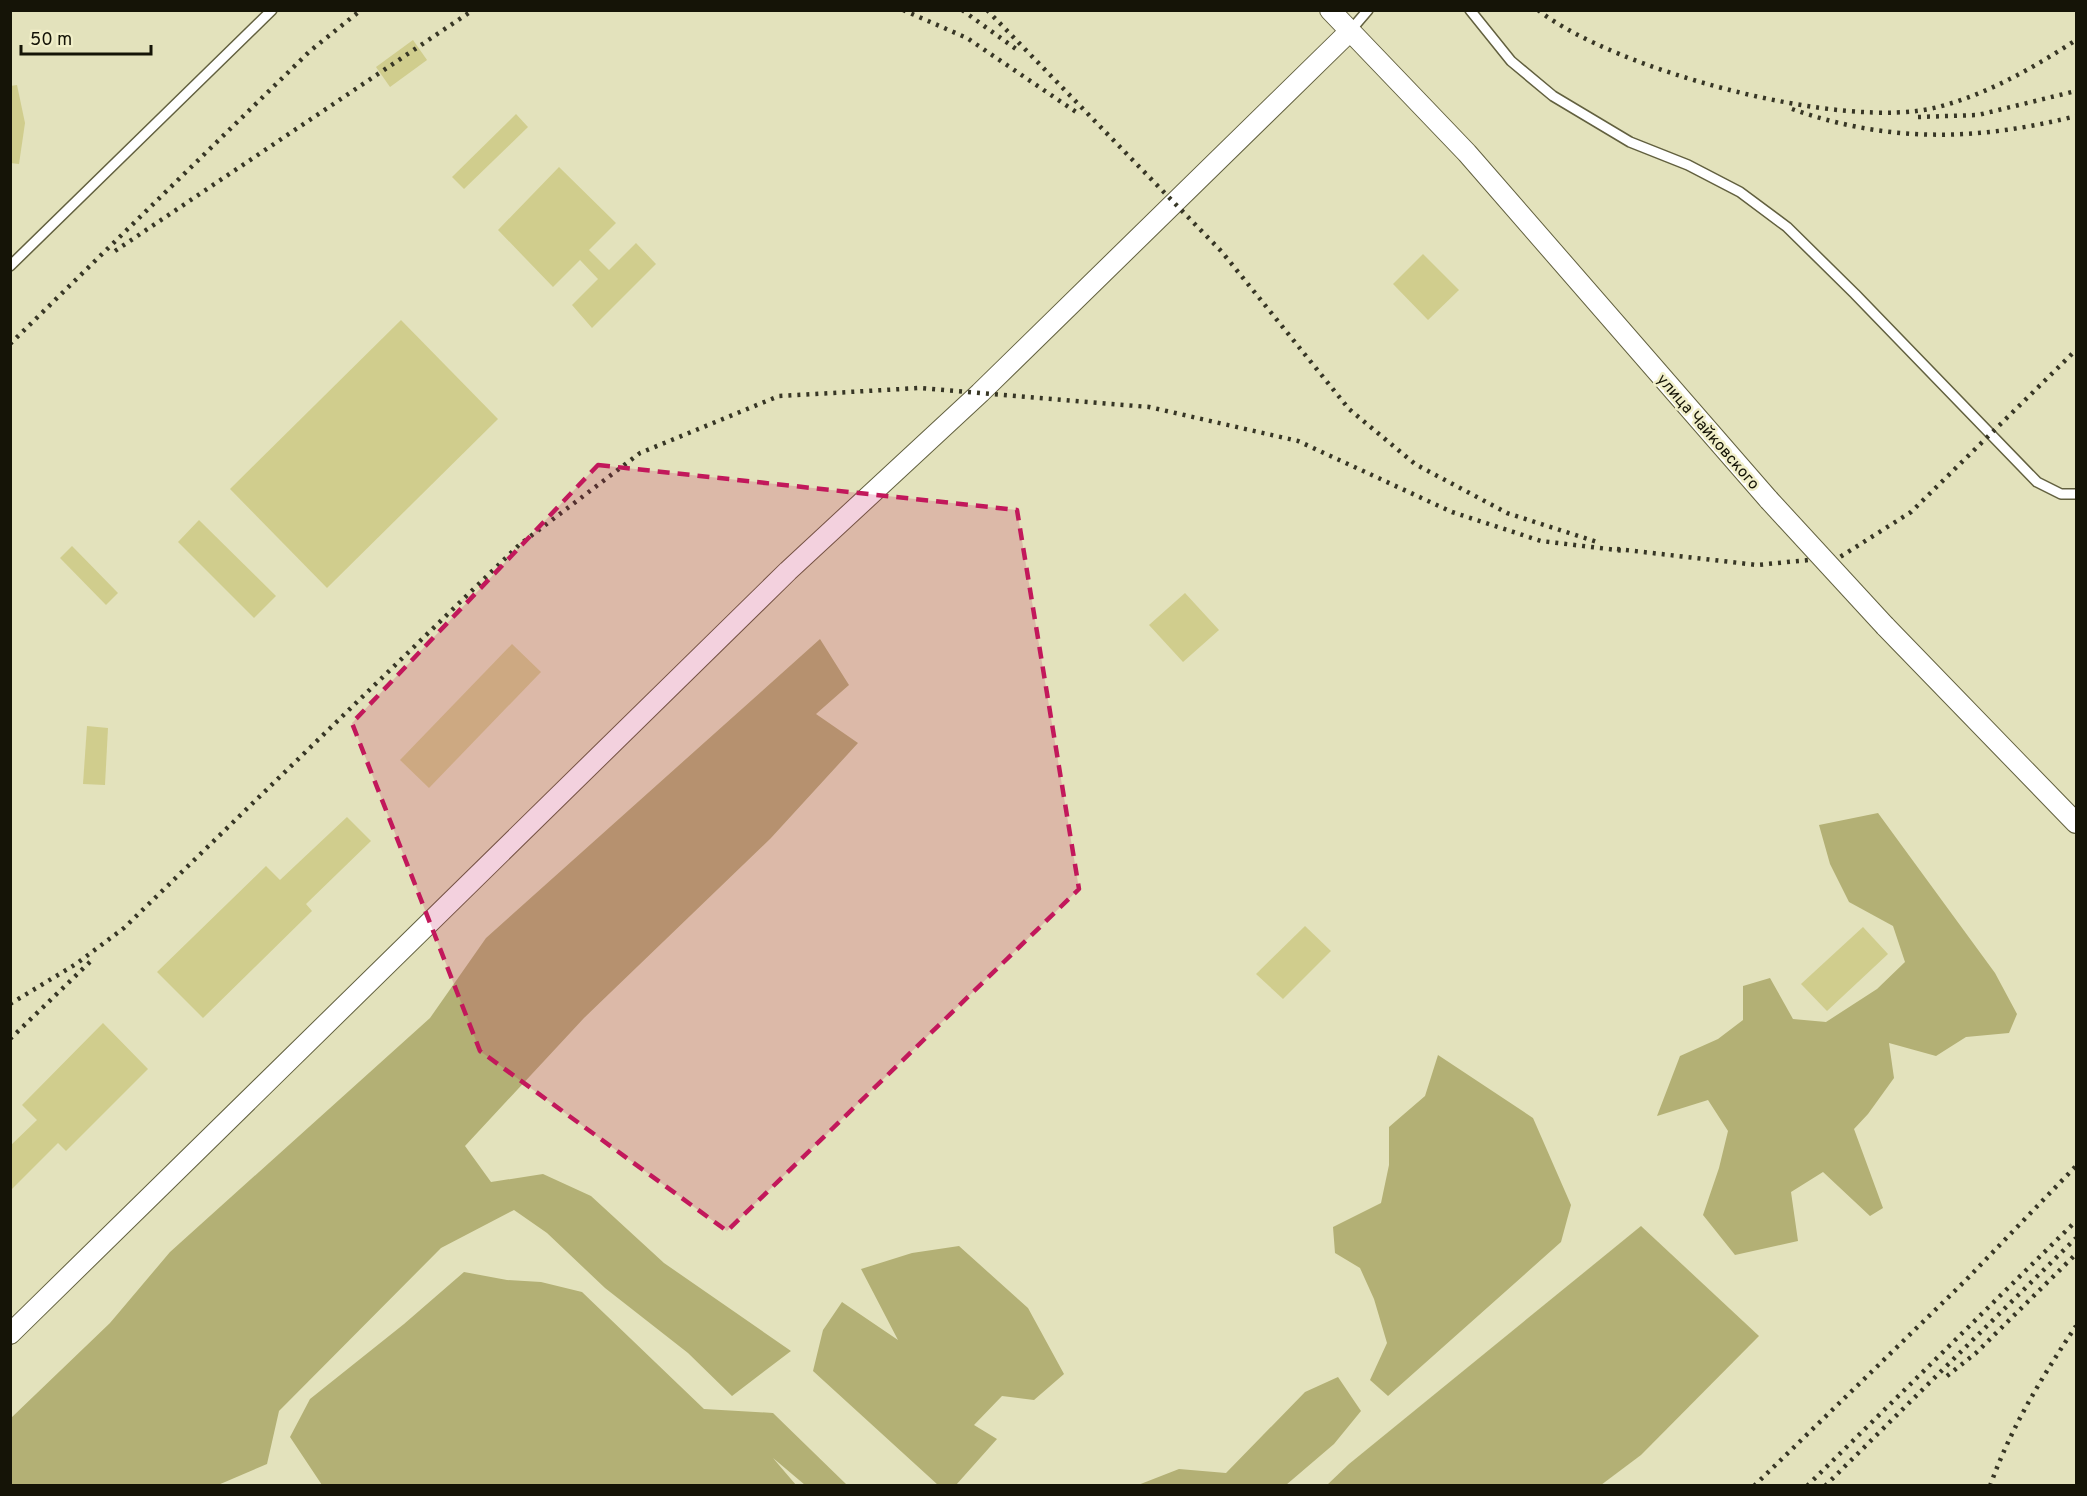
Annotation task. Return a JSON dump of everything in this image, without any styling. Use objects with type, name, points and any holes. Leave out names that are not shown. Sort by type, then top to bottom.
[{"type":"street","name":"улица Чайковского","points":[[1330,10],[1467,153],[1769,500],[1886,626],[2076,823]]},
{"type":"street","points":[[10,1334],[779,579],[980,393],[1350,31]]},
{"type":"lane","points":[[10,266],[272,10]]},
{"type":"lane","points":[[1350,31],[1368,10]]},
{"type":"lane","points":[[1470,10],[1511,61],[1553,96],[1630,142],[1688,165],[1740,192],[1787,227],[2037,482],[2061,494],[2076,494]]},
{"type":"highlighted area","points":[[598,465],[1017,510],[1079,889],[727,1231],[480,1051],[352,723]]},
{"type":"shaded area","points":[[820,639],[849,685],[816,714],[858,743],[771,838],[584,1018],[465,1146],[491,1182],[543,1174],[591,1196],[664,1263],[791,1351],[732,1396],[688,1353],[605,1288],[547,1233],[514,1210],[441,1248],[279,1411],[267,1464],[218,1485],[11,1485],[11,1418],[110,1323],[170,1252],[430,1018],[486,938]]},
{"type":"shaded area","points":[[1878,813],[1995,973],[2017,1014],[2009,1033],[1966,1037],[1936,1056],[1889,1043],[1894,1078],[1854,1129],[1883,1208],[1870,1216],[1823,1172],[1791,1192],[1798,1241],[1735,1255],[1703,1215],[1719,1168],[1728,1131],[1708,1100],[1657,1116],[1680,1056],[1718,1039],[1743,1020],[1743,986],[1770,978],[1793,1019],[1826,1022],[1877,989],[1905,962],[1893,926],[1849,902],[1830,864],[1819,825]]},
{"type":"shaded area","points":[[1438,1055],[1533,1118],[1571,1205],[1561,1242],[1388,1396],[1370,1380],[1387,1343],[1374,1299],[1360,1268],[1335,1253],[1333,1227],[1381,1203],[1389,1165],[1389,1127],[1425,1096]]},
{"type":"shaded area","points":[[1641,1226],[1759,1336],[1641,1455],[1601,1485],[1327,1485],[1349,1464]]},
{"type":"shaded area","points":[[959,1246],[1028,1308],[1064,1374],[1034,1400],[1002,1396],[974,1425],[997,1439],[956,1485],[938,1485],[813,1371],[823,1330],[842,1302],[898,1340],[861,1269],[912,1253]]},
{"type":"shaded area","points":[[464,1272],[507,1280],[541,1282],[582,1292],[704,1409],[773,1413],[847,1485],[805,1485],[773,1458],[796,1485],[322,1485],[290,1437],[310,1399],[404,1324]]},
{"type":"shaded area","points":[[1338,1377],[1361,1411],[1334,1444],[1286,1485],[1138,1485],[1179,1469],[1226,1473],[1305,1392]]},
{"type":"building","points":[[413,40],[427,60],[390,87],[376,67]]},
{"type":"building","points":[[17,85],[25,123],[19,164],[10,163],[10,86]]},
{"type":"building","points":[[516,114],[528,127],[464,189],[452,177]]},
{"type":"building","points":[[559,167],[616,223],[589,250],[609,270],[636,243],[656,264],[592,328],[572,305],[598,279],[580,260],[553,287],[498,230]]},
{"type":"building","points":[[1423,254],[1459,290],[1428,320],[1393,284]]},
{"type":"building","points":[[401,320],[498,419],[327,588],[230,489]]},
{"type":"building","points":[[199,520],[276,596],[254,618],[178,542]]},
{"type":"building","points":[[72,546],[118,593],[106,605],[60,558]]},
{"type":"building","points":[[1185,593],[1219,630],[1183,662],[1149,625]]},
{"type":"building","points":[[512,644],[541,672],[429,788],[400,760]]},
{"type":"building","points":[[87,726],[108,728],[105,785],[83,784]]},
{"type":"building","points":[[347,817],[371,841],[306,904],[312,911],[203,1018],[157,972],[266,866],[280,880]]},
{"type":"building","points":[[1305,926],[1331,951],[1283,999],[1256,974]]},
{"type":"building","points":[[1863,927],[1888,954],[1827,1011],[1801,984]]},
{"type":"building","points":[[103,1023],[148,1069],[66,1151],[58,1143],[10,1191],[10,1146],[37,1120],[22,1105]]},
{"type":"railway","points":[[10,344],[310,51],[361,10]]},
{"type":"railway","points":[[115,251],[473,10]]},
{"type":"railway","points":[[903,10],[967,38],[1079,114]]},
{"type":"railway","points":[[962,10],[1016,49]]},
{"type":"railway","points":[[987,10],[1222,252],[1349,409],[1415,464],[1507,513],[1597,542]]},
{"type":"railway","points":[[1538,10],[1573,32],[1619,54],[1673,74],[1790,103],[1847,111],[1897,112],[1938,107],[1957,102],[2010,79],[2076,40]]},
{"type":"railway","points":[[1918,117],[1978,115],[2076,91]]},
{"type":"railway","points":[[1792,109],[1863,128],[1933,135],[2004,130],[2076,116]]},
{"type":"railway","points":[[1617,549],[1757,565],[1840,557],[1911,512],[2076,350]]},
{"type":"railway","points":[[10,1004],[76,964],[124,928],[519,545],[640,453],[779,396],[919,388],[1149,407],[1298,441],[1452,512],[1541,541],[1625,551]]},
{"type":"railway","points":[[10,1039],[92,960]]},
{"type":"railway","points":[[1754,1486],[1965,1281],[2076,1166]]},
{"type":"railway","points":[[1807,1486],[2076,1221]]},
{"type":"railway","points":[[1825,1486],[2076,1238]]},
{"type":"railway","points":[[1947,1376],[1976,1353],[2076,1254]]},
{"type":"railway","points":[[1990,1486],[1998,1464],[2028,1403],[2076,1326]]}]
